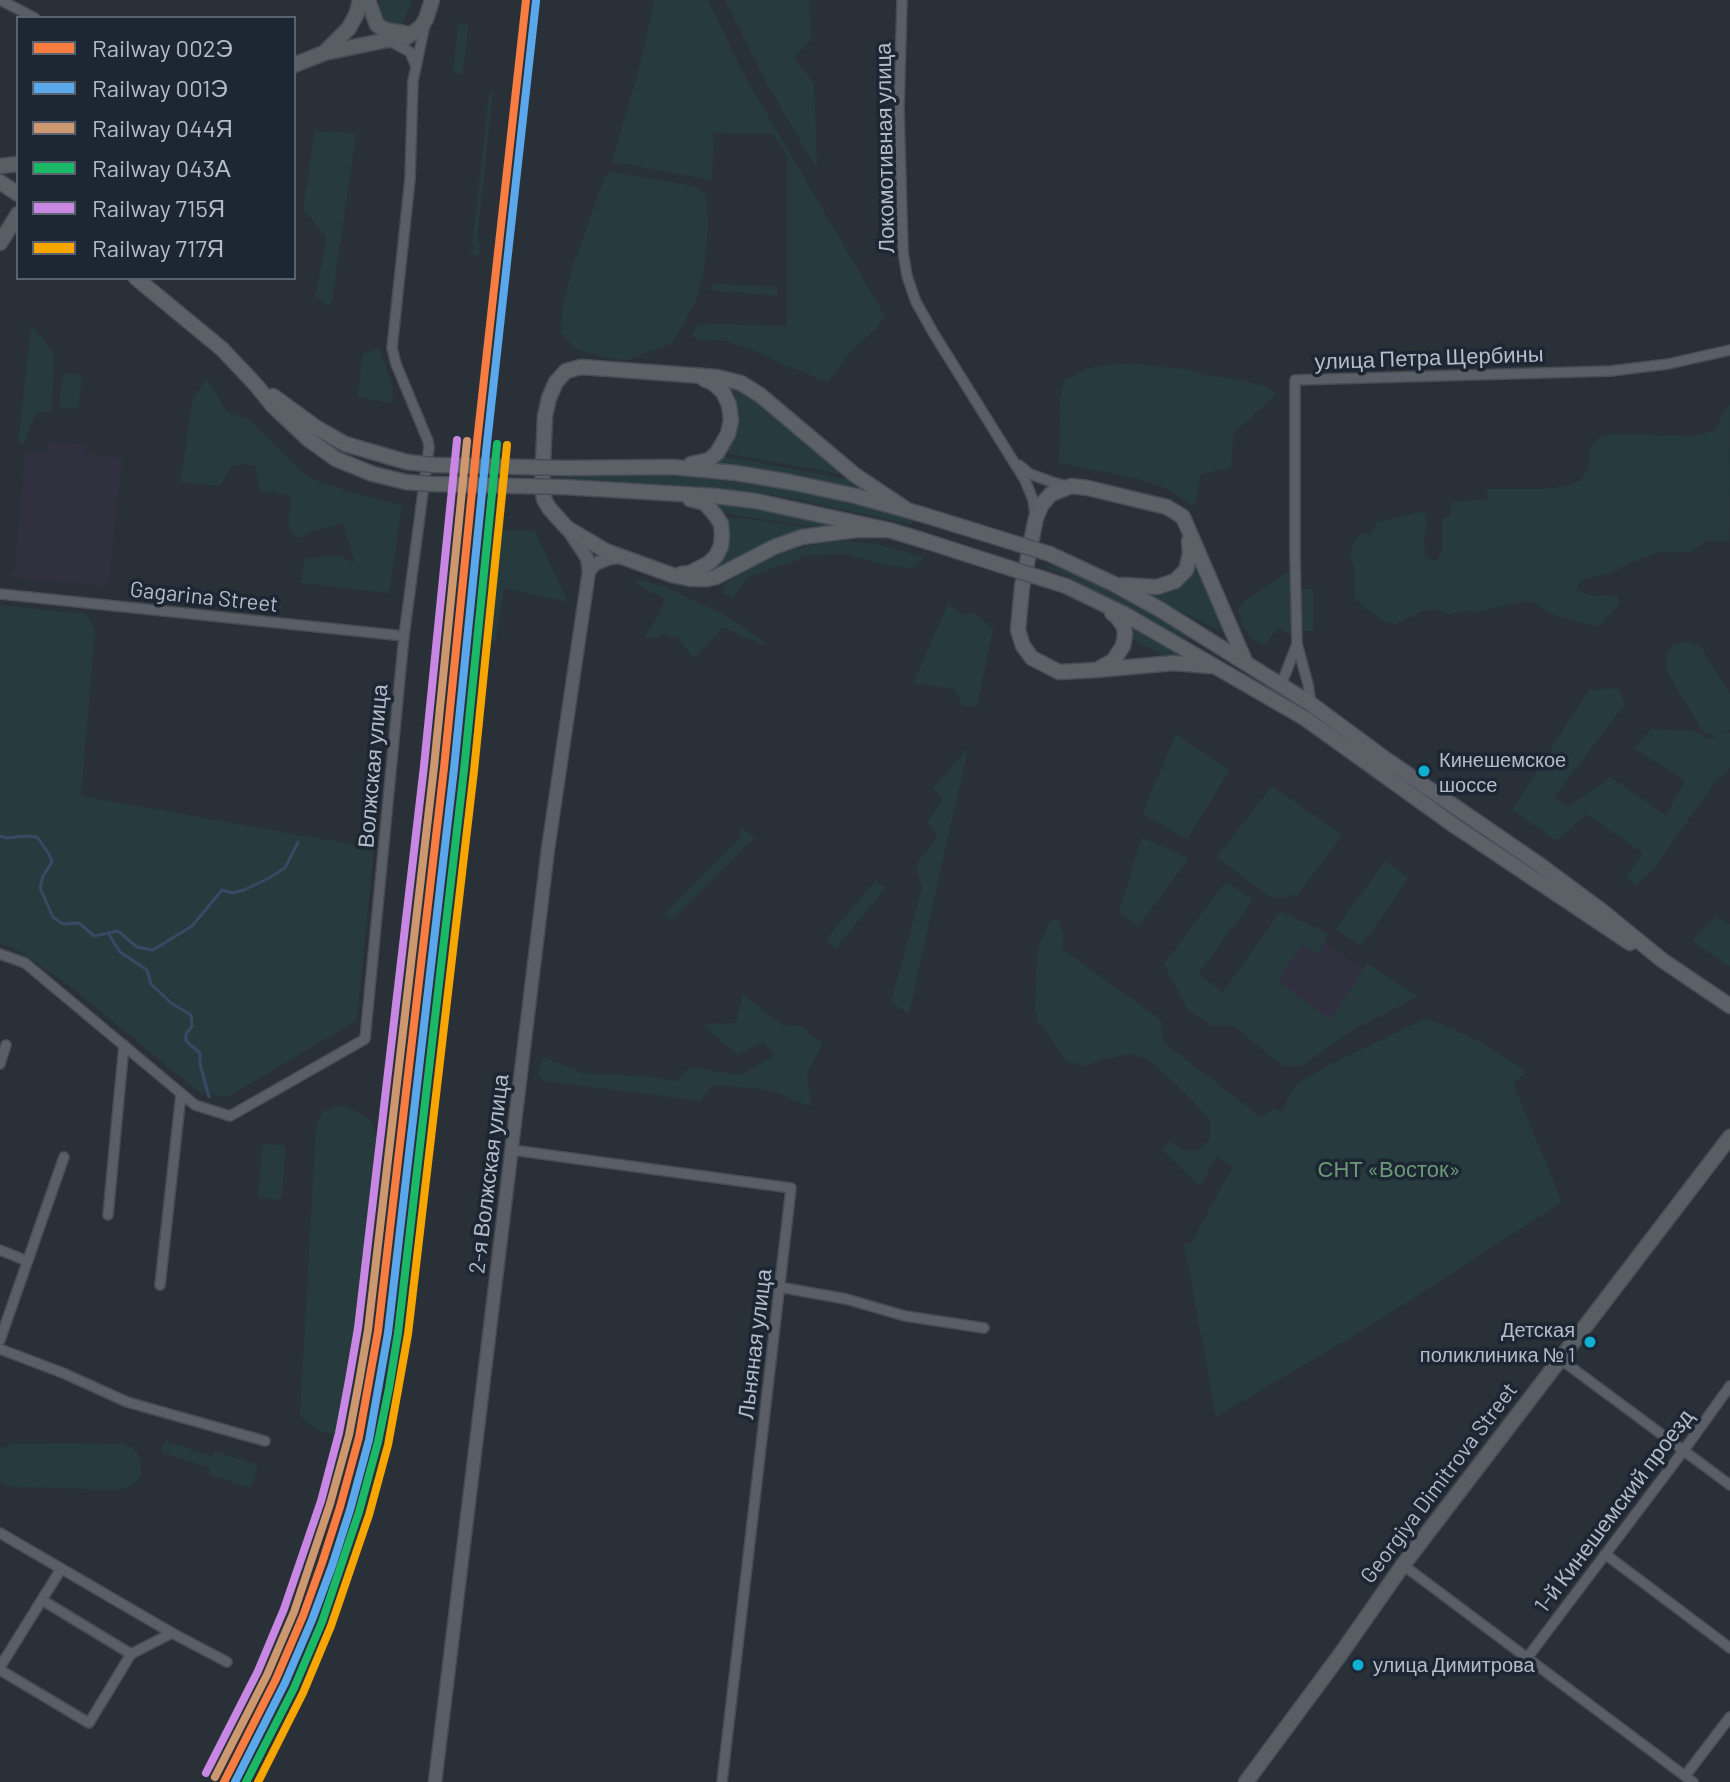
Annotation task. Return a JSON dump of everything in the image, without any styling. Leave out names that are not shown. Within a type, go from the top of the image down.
[{"type":"main road","points":[[324,53],[349,28],[360,0]]},
{"type":"main road","points":[[368,0],[377,25],[394,32],[417,32]]},
{"type":"main road","points":[[296,64],[324,53],[404,39],[417,32],[426,19],[432,0]]},
{"type":"main road","points":[[0,243],[16,217]]},
{"type":"main road","points":[[138,280],[222,349],[273,406],[308,439],[336,459],[373,474],[431,484],[564,487],[756,501],[889,530],[1066,586],[1093,598],[1306,719],[1558,896],[1628,942],[1662,960]]},
{"type":"main road","points":[[889,530],[856,530],[802,537],[707,579],[672,575],[606,551],[567,528],[544,499],[545,416],[549,398],[556,382],[566,371],[581,367],[717,377],[741,383],[760,395],[855,475],[906,509]]},
{"type":"main road","points":[[672,467],[709,460],[728,434],[731,420],[723,392],[713,383],[696,376]]},
{"type":"main road","points":[[256,385],[345,444],[407,462],[565,468],[672,467],[736,473],[906,509],[1050,554],[1114,584],[1311,704],[1540,865],[1662,960],[1730,1006]]},
{"type":"main road","points":[[1218,667],[1174,663],[1059,672],[1032,658],[1023,646],[1018,630],[1021,601],[1036,518],[1051,494],[1071,486],[1097,490],[1167,507],[1183,517],[1245,662]]},
{"type":"main road","points":[[672,575],[690,573],[709,563],[721,546],[722,534],[721,524],[705,503],[674,494]]},
{"type":"main road","points":[[1114,584],[1141,588],[1175,581],[1186,570],[1190,554],[1189,533]]},
{"type":"main road","points":[[1093,598],[1117,617],[1125,635],[1119,654],[1096,670]]},
{"type":"main road","name":"Georgiya Dimitrova Street","points":[[1246,1782],[1403,1565],[1730,1137]]},
{"type":"street","points":[[0,0],[31,16]]},
{"type":"street","name":"Локомотивная улица","points":[[902,0],[899,110],[903,251],[907,276],[916,302],[934,334],[1025,480],[1036,518]]},
{"type":"street","name":"Волжская улица","points":[[0,954],[25,963],[195,1105],[230,1116],[365,1039],[404,636],[429,447],[392,348],[410,179],[415,64],[426,19]]},
{"type":"street","points":[[377,25],[387,40],[410,52],[415,64]]},
{"type":"street","name":"улица Петра Щербины","points":[[1311,704],[1297,644],[1295,380],[1611,371],[1668,364],[1730,350]]},
{"type":"street","points":[[1012,459],[1030,474],[1071,486]]},
{"type":"street","points":[[567,528],[580,544],[589,571]]},
{"type":"street","points":[[589,571],[595,564],[623,557]]},
{"type":"street","name":"2-я Волжская улица","points":[[435,1782],[548,849],[589,571]]},
{"type":"street","name":"Gagarina Street","points":[[0,594],[404,636]]},
{"type":"street","name":"улица Петра Щербины","points":[[1281,685],[1297,644]]},
{"type":"street","points":[[0,1064],[6,1045]]},
{"type":"street","points":[[108,1215],[124,1045]]},
{"type":"street","points":[[160,1285],[181,1094]]},
{"type":"street","name":"Льняная улица","points":[[512,1150],[791,1188],[722,1782]]},
{"type":"street","points":[[0,1340],[64,1157]]},
{"type":"street","points":[[0,1250],[27,1261]]},
{"type":"street","points":[[779,1287],[846,1299],[905,1316],[984,1328]]},
{"type":"street","points":[[0,1349],[127,1402],[265,1441]]},
{"type":"street","points":[[1560,1359],[1730,1485]]},
{"type":"street","name":"1-й Кинешемский проезд","points":[[1527,1658],[1730,1386]]},
{"type":"street","points":[[0,1533],[227,1662]]},
{"type":"street","points":[[1605,1554],[1730,1648]]},
{"type":"street","points":[[1403,1565],[1689,1779],[1730,1717]]},
{"type":"street","points":[[61,1569],[0,1668],[89,1723],[131,1654],[172,1633]]},
{"type":"street","points":[[42,1600],[131,1654]]},
{"type":"shaded area","points":[[48,442],[85,445],[86,453],[122,458],[108,587],[12,577],[25,453],[45,452]]},
{"type":"shaded area","points":[[1301,926],[1382,981],[1349,1029],[1236,1014]]},
{"type":"green space","points":[[379,0],[412,0],[402,25],[382,22]]},
{"type":"green space","points":[[654,0],[708,0],[743,73],[885,316],[875,330],[846,357],[828,382],[761,353],[725,341],[697,340],[692,335],[698,324],[787,326],[787,155],[772,134],[714,133],[712,180],[612,162],[640,65]]},
{"type":"green space","points":[[725,0],[811,0],[811,40],[794,58],[814,83],[817,169],[767,84]]},
{"type":"green space","points":[[458,23],[468,24],[463,74],[454,73],[453,70]]},
{"type":"green space","points":[[489,93],[493,93],[477,241],[480,242],[479,256],[471,255]]},
{"type":"green space","points":[[315,130],[356,134],[331,307],[315,296],[327,238],[303,209]]},
{"type":"green space","points":[[612,172],[694,186],[706,194],[708,223],[704,271],[696,301],[673,342],[628,360],[576,349],[561,333],[562,310],[571,271],[605,176]]},
{"type":"green space","points":[[712,284],[777,287],[777,296],[709,290]]},
{"type":"green space","points":[[31,325],[54,353],[52,411],[36,412],[24,443],[18,443]]},
{"type":"green space","points":[[379,348],[393,387],[392,403],[357,397],[363,354]]},
{"type":"green space","points":[[1121,363],[1186,369],[1204,375],[1232,378],[1264,386],[1276,394],[1233,434],[1231,468],[1200,474],[1194,506],[1165,488],[1139,479],[1059,463],[1060,398],[1065,380],[1088,368]]},
{"type":"green space","points":[[63,373],[82,375],[78,409],[59,407]]},
{"type":"green space","points":[[207,378],[226,411],[248,419],[309,478],[402,505],[389,593],[301,583],[304,559],[336,555],[355,563],[343,524],[313,531],[298,539],[288,527],[291,496],[259,490],[256,466],[231,466],[220,486],[180,482],[193,398]]},
{"type":"green space","points":[[723,383],[738,387],[752,396],[846,475],[725,453],[735,434]]},
{"type":"green space","points":[[1730,404],[1729,541],[1705,541],[1691,552],[1656,553],[1614,572],[1582,580],[1576,590],[1591,595],[1617,596],[1620,604],[1599,626],[1575,622],[1526,601],[1475,612],[1462,610],[1451,615],[1437,609],[1423,611],[1396,624],[1385,622],[1363,607],[1354,596],[1355,570],[1350,558],[1352,545],[1360,534],[1371,534],[1377,522],[1424,511],[1427,520],[1425,556],[1436,562],[1442,551],[1442,520],[1450,515],[1452,502],[1488,500],[1487,489],[1566,486],[1580,481],[1589,468],[1590,447],[1598,438],[1615,434],[1693,436],[1713,431]]},
{"type":"green space","points":[[722,456],[852,480],[863,489],[715,463]]},
{"type":"green space","points":[[567,476],[690,477],[789,488],[913,521],[912,525],[745,491],[567,479]]},
{"type":"green space","points":[[713,500],[847,524],[824,528],[721,513]]},
{"type":"green space","points":[[723,517],[818,529],[720,570],[705,573]]},
{"type":"green space","points":[[534,530],[568,602],[504,588],[496,641],[471,636],[493,531]]},
{"type":"green space","points":[[846,541],[877,544],[924,557],[912,569],[847,554],[810,555],[749,577],[732,598],[724,594],[723,586],[731,579],[774,555],[816,544]]},
{"type":"green space","points":[[1197,561],[1226,634],[1147,594],[1161,592],[1191,571]]},
{"type":"green space","points":[[1047,565],[1111,590],[1192,635],[1190,639],[1046,568]]},
{"type":"green space","points":[[1290,571],[1294,637],[1278,628],[1265,645],[1251,638],[1238,609],[1246,600]]},
{"type":"green space","points":[[636,579],[665,587],[728,616],[767,644],[760,644],[723,627],[694,659],[678,638],[663,634],[658,638],[644,637],[659,615],[665,599],[638,585]]},
{"type":"green space","points":[[1302,589],[1313,589],[1313,631],[1302,631]]},
{"type":"green space","points":[[948,604],[963,615],[973,612],[993,629],[977,707],[963,706],[954,689],[913,683]]},
{"type":"green space","points":[[0,605],[86,614],[95,631],[81,796],[374,848],[357,1020],[226,1098],[199,1092],[70,986],[16,949],[0,944]]},
{"type":"green space","points":[[1131,626],[1184,654],[1164,656],[1132,639]]},
{"type":"green space","points":[[1688,641],[1701,647],[1730,694],[1730,730],[1725,733],[1730,733],[1730,768],[1714,783],[1654,869],[1635,885],[1626,877],[1643,853],[1586,814],[1557,841],[1512,810],[1589,690],[1618,688],[1625,704],[1554,797],[1568,808],[1610,777],[1666,815],[1685,781],[1634,748],[1651,729],[1695,731],[1709,739],[1718,736],[1702,730],[1666,670],[1667,653],[1672,646]]},
{"type":"green space","points":[[1176,734],[1230,770],[1187,839],[1142,814]]},
{"type":"green space","points":[[969,747],[909,1014],[891,1002],[922,888],[916,865],[937,837],[927,822],[943,799],[933,788]]},
{"type":"green space","points":[[1272,786],[1343,835],[1297,895],[1284,898],[1270,897],[1217,857]]},
{"type":"green space","points":[[741,828],[755,837],[671,920],[664,915],[739,839]]},
{"type":"green space","points":[[1142,837],[1189,858],[1138,927],[1119,911]]},
{"type":"green space","points":[[1385,861],[1409,878],[1361,946],[1336,929]]},
{"type":"green space","points":[[875,881],[886,888],[835,949],[826,939]]},
{"type":"green space","points":[[1226,881],[1253,900],[1198,974],[1223,992],[1280,912],[1328,933],[1319,955],[1302,945],[1278,981],[1330,1020],[1367,964],[1419,996],[1351,1031],[1302,1066],[1284,1067],[1233,1025],[1211,1026],[1187,1009],[1164,964]]},
{"type":"green space","points":[[1716,917],[1730,925],[1730,967],[1692,941]]},
{"type":"green space","name":"СНТ «Восток»","points":[[1058,919],[1064,935],[1062,949],[1161,1020],[1163,1042],[1261,1117],[1275,1108],[1281,1112],[1295,1085],[1329,1065],[1427,1018],[1483,1043],[1527,1072],[1513,1083],[1562,1202],[1373,1324],[1216,1417],[1184,1243],[1191,1243],[1233,1166],[1217,1157],[1200,1186],[1162,1150],[1169,1141],[1184,1150],[1199,1151],[1210,1138],[1210,1119],[1176,1084],[1147,1059],[1130,1054],[1084,1066],[1067,1062],[1037,1021],[1037,950],[1050,921]]},
{"type":"green space","points":[[743,994],[782,1025],[801,1026],[823,1044],[807,1072],[811,1107],[770,1090],[712,1085],[700,1101],[544,1081],[537,1074],[544,1057],[583,1073],[678,1081],[689,1067],[740,1075],[774,1056],[764,1042],[737,1055],[702,1024],[736,1023]]},
{"type":"green space","points":[[345,1105],[371,1120],[377,1139],[340,1436],[318,1431],[300,1416],[316,1126],[323,1111]]},
{"type":"green space","points":[[264,1144],[284,1145],[286,1148],[279,1200],[258,1196]]},
{"type":"green space","points":[[165,1441],[212,1456],[214,1451],[258,1465],[251,1488],[209,1474],[210,1468],[161,1452]]},
{"type":"green space","points":[[12,1443],[123,1444],[137,1452],[140,1476],[135,1483],[121,1490],[6,1485],[0,1480],[0,1450]]},
{"type":"waterway","points":[[0,836],[37,837],[49,854],[52,862],[40,888],[53,917],[63,924],[79,923],[94,936],[118,931],[137,947],[153,950],[192,926],[222,890],[233,893],[244,890],[285,868],[298,842]]},
{"type":"waterway","points":[[108,933],[120,952],[147,970],[151,984],[171,1003],[191,1015],[192,1026],[186,1034],[186,1041],[200,1053],[209,1097]]},
{"type":"rail line","name":"002Э","points":[[224,1782],[276,1679],[322,1563],[359,1437],[378,1331],[444,768],[526,0]]},
{"type":"rail line","name":"001Э","points":[[235,1782],[285,1683],[332,1566],[369,1440],[388,1333],[454,769],[536,1]]},
{"type":"rail line","name":"715Я","points":[[206,1773],[258,1671],[284,1609],[321,1501],[349,1380],[358,1328],[424,766],[457,440]]},
{"type":"rail line","name":"044Я","points":[[215,1777],[267,1675],[294,1612],[330,1504],[349,1435],[359,1382],[368,1330],[434,767],[467,441]]},
{"type":"rail line","name":"043А","points":[[246,1782],[294,1688],[322,1622],[359,1512],[389,1388],[464,770],[497,444]]},
{"type":"rail line","name":"717Я","points":[[258,1782],[303,1693],[331,1626],[369,1515],[388,1445],[408,1334],[474,771],[507,445]]},
{"type":"place","name":"Кинешемское шоссе","points":[[1424,771]]},
{"type":"place","name":"Детская поликлиника № 1","points":[[1590,1342]]},
{"type":"place","name":"улица Димитрова","points":[[1358,1665]]}]
